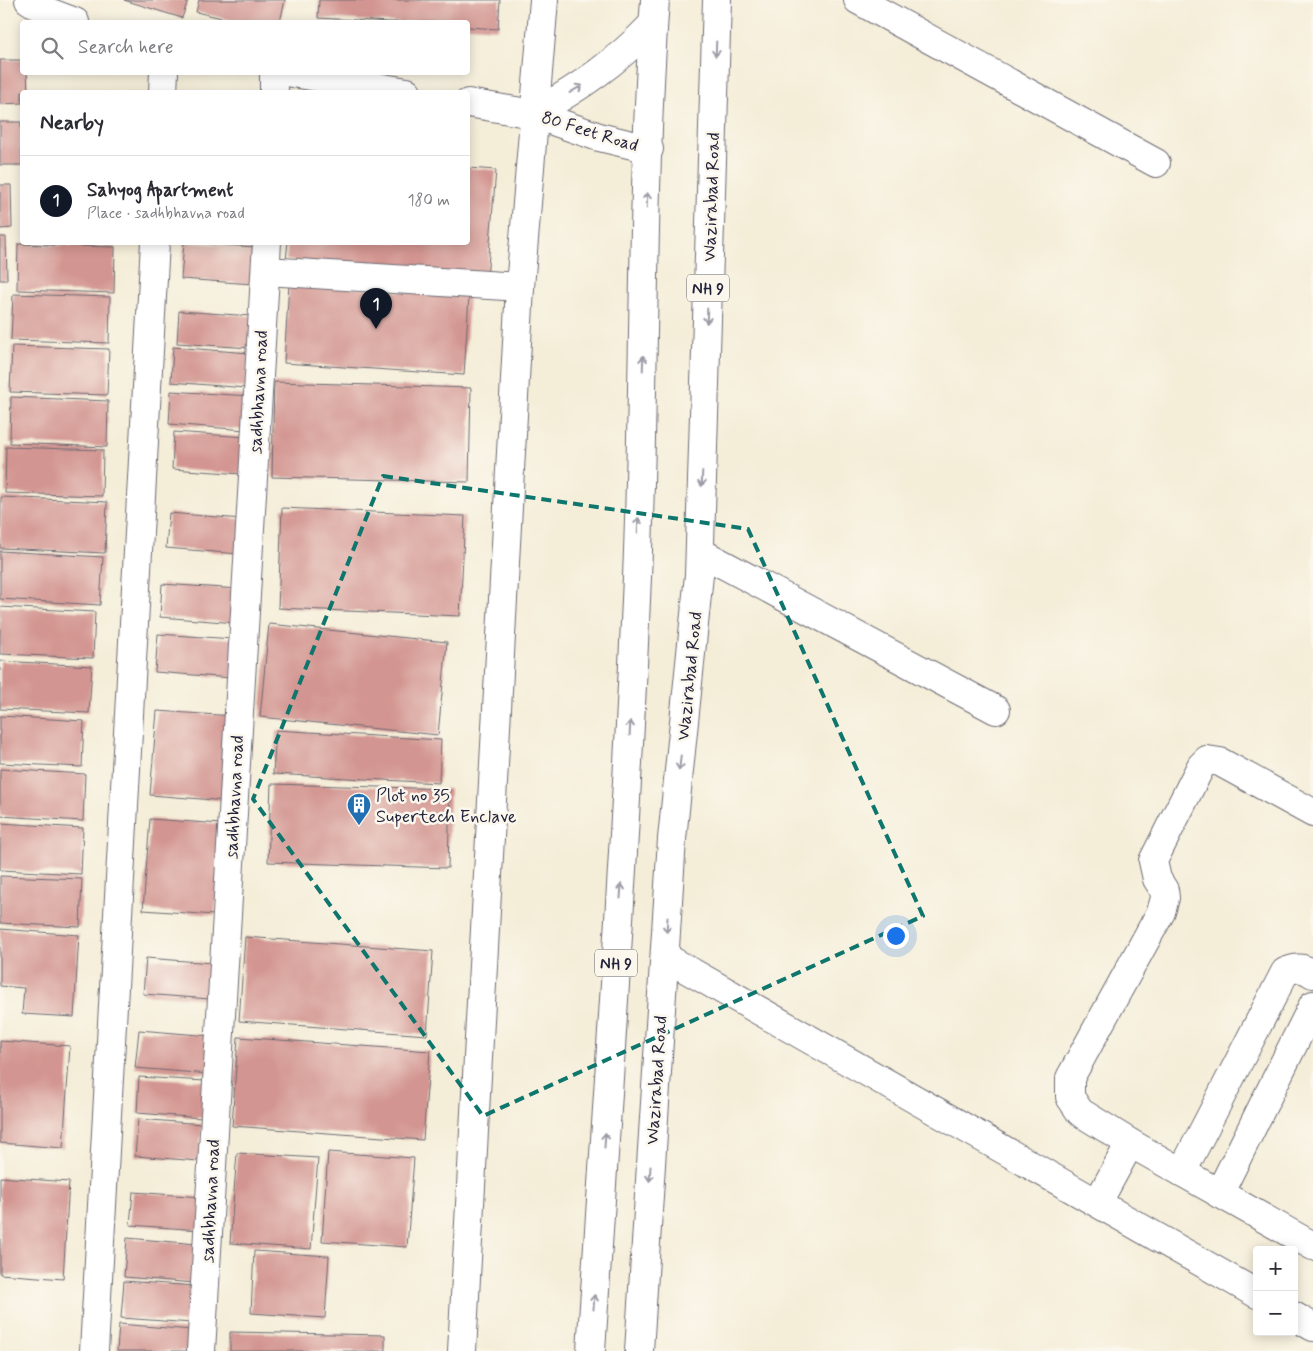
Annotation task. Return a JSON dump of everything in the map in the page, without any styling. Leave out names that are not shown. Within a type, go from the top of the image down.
[{"type":"main road","points":[[29,0],[46,11],[70,20]]},
{"type":"main road","points":[[462,1351],[520,287],[544,0]]},
{"type":"main road","name":"Wazirabad Road","points":[[639,1351],[672,838],[699,563],[717,0]]},
{"type":"main road","points":[[858,0],[1156,162]]},
{"type":"main road","name":"80 Feet Road","points":[[533,114],[581,87],[629,49],[654,12]]},
{"type":"main road","name":"NH 9","points":[[591,1351],[626,808],[637,574],[654,12]]},
{"type":"main road","points":[[163,90],[164,75]]},
{"type":"main road","points":[[274,75],[274,90]]},
{"type":"main road","points":[[305,75],[395,90]]},
{"type":"main road","name":"80 Feet Road","points":[[470,103],[533,114],[599,137],[649,149]]},
{"type":"main road","points":[[94,1351],[155,245]]},
{"type":"main road","name":"sadhbhavna road","points":[[202,1351],[267,245]]},
{"type":"main road","points":[[266,271],[520,287]]},
{"type":"main road","points":[[699,563],[996,710]]},
{"type":"main road","points":[[1313,813],[1220,762],[1208,760],[1200,766],[1153,861],[1157,879],[1164,890],[1165,898],[1161,912],[1070,1078],[1070,1097],[1080,1112],[1130,1143],[1313,1246]]},
{"type":"main road","points":[[664,957],[1013,1158],[1098,1202],[1253,1292]]},
{"type":"main road","points":[[1182,1172],[1285,972],[1295,968],[1306,970],[1313,974]]},
{"type":"main road","points":[[1219,1194],[1313,1005]]},
{"type":"main road","points":[[1098,1202],[1130,1143]]},
{"type":"main road","points":[[1298,1318],[1313,1327]]},
{"type":"highlighted area","points":[[383,476],[748,529],[923,916],[483,1116],[253,799]]},
{"type":"building","points":[[124,0],[188,0],[182,18]]},
{"type":"building","points":[[199,0],[285,0],[280,20],[230,20],[196,12]]},
{"type":"building","points":[[319,0],[500,0],[498,29],[470,27],[470,20],[354,20],[318,18]]},
{"type":"building","points":[[0,60],[20,60],[20,75],[27,75],[28,90],[20,90],[20,103],[0,104]]},
{"type":"building","points":[[0,122],[20,122],[20,165],[0,165]]},
{"type":"building","points":[[470,168],[496,170],[487,279],[286,260],[288,245],[470,245]]},
{"type":"building","points":[[0,185],[11,185],[12,228],[0,229]]},
{"type":"building","points":[[0,237],[6,237],[7,280],[0,280]]},
{"type":"building","points":[[18,244],[115,247],[114,293],[17,290]]},
{"type":"building","points":[[184,245],[255,247],[253,284],[181,279]]},
{"type":"building","points":[[289,284],[469,296],[464,375],[284,363]]},
{"type":"building","points":[[13,294],[110,297],[109,343],[11,340]]},
{"type":"building","points":[[179,311],[252,316],[250,348],[177,343]]},
{"type":"building","points":[[12,346],[109,349],[107,395],[10,392]]},
{"type":"building","points":[[173,347],[249,353],[246,388],[171,382]]},
{"type":"building","points":[[274,382],[471,388],[469,482],[272,477]]},
{"type":"building","points":[[171,391],[249,396],[246,430],[169,424]]},
{"type":"building","points":[[11,397],[108,401],[107,447],[10,443]]},
{"type":"building","points":[[174,432],[246,437],[243,474],[172,469]]},
{"type":"building","points":[[6,447],[103,450],[102,496],[5,493]]},
{"type":"building","points":[[1,497],[107,502],[105,553],[0,548]]},
{"type":"building","points":[[282,508],[465,516],[460,616],[278,608]]},
{"type":"building","points":[[169,513],[242,519],[239,554],[166,548]]},
{"type":"building","points":[[0,551],[103,557],[100,605],[0,599]]},
{"type":"building","points":[[162,584],[239,589],[237,623],[160,617]]},
{"type":"building","points":[[0,607],[95,612],[93,658],[0,654]]},
{"type":"building","points":[[269,624],[447,642],[438,735],[260,717]]},
{"type":"building","points":[[158,634],[234,639],[232,678],[155,672]]},
{"type":"building","points":[[0,661],[92,666],[89,713],[0,709]]},
{"type":"building","points":[[157,711],[233,716],[227,801],[150,795]]},
{"type":"building","points":[[0,716],[84,721],[82,767],[0,763]]},
{"type":"building","points":[[276,730],[441,740],[439,783],[273,774]]},
{"type":"building","points":[[0,769],[85,774],[83,821],[0,816]]},
{"type":"building","name":"Plot no 35 Supertech Enclave","points":[[271,784],[450,789],[448,868],[268,862]]},
{"type":"building","points":[[150,819],[222,824],[215,915],[143,910]]},
{"type":"building","points":[[0,823],[83,828],[81,874],[0,870]]},
{"type":"building","points":[[0,876],[82,879],[80,927],[0,923]]},
{"type":"building","points":[[0,929],[79,935],[74,1017],[22,1014],[24,988],[0,986]]},
{"type":"building","points":[[245,937],[433,951],[427,1035],[239,1021]]},
{"type":"building","points":[[146,958],[212,963],[210,999],[143,994]]},
{"type":"building","points":[[139,1030],[211,1036],[209,1074],[135,1068]]},
{"type":"building","points":[[238,1037],[430,1051],[423,1140],[232,1126]]},
{"type":"building","points":[[0,1041],[70,1046],[63,1148],[0,1143]]},
{"type":"building","points":[[139,1077],[205,1081],[202,1118],[137,1113]]},
{"type":"building","points":[[138,1119],[202,1124],[199,1161],[135,1156]]},
{"type":"building","points":[[328,1152],[414,1158],[407,1247],[322,1241]]},
{"type":"building","points":[[237,1153],[318,1158],[311,1249],[230,1243]]},
{"type":"building","points":[[0,1177],[69,1182],[63,1279],[0,1274]]},
{"type":"building","points":[[133,1192],[202,1197],[200,1230],[130,1225]]},
{"type":"building","points":[[127,1238],[197,1244],[194,1283],[124,1277]]},
{"type":"building","points":[[254,1251],[329,1256],[325,1318],[251,1313]]},
{"type":"building","points":[[124,1281],[195,1286],[192,1323],[121,1318]]},
{"type":"building","points":[[119,1324],[192,1330],[191,1351],[117,1351]]},
{"type":"building","points":[[230,1332],[385,1335],[385,1351],[230,1351]]},
{"type":"place","name":"Sahyog Apartment","points":[[376,329]]},
{"type":"place","name":"Plot no 35 Supertech Enclave","points":[[359,826]]}]
